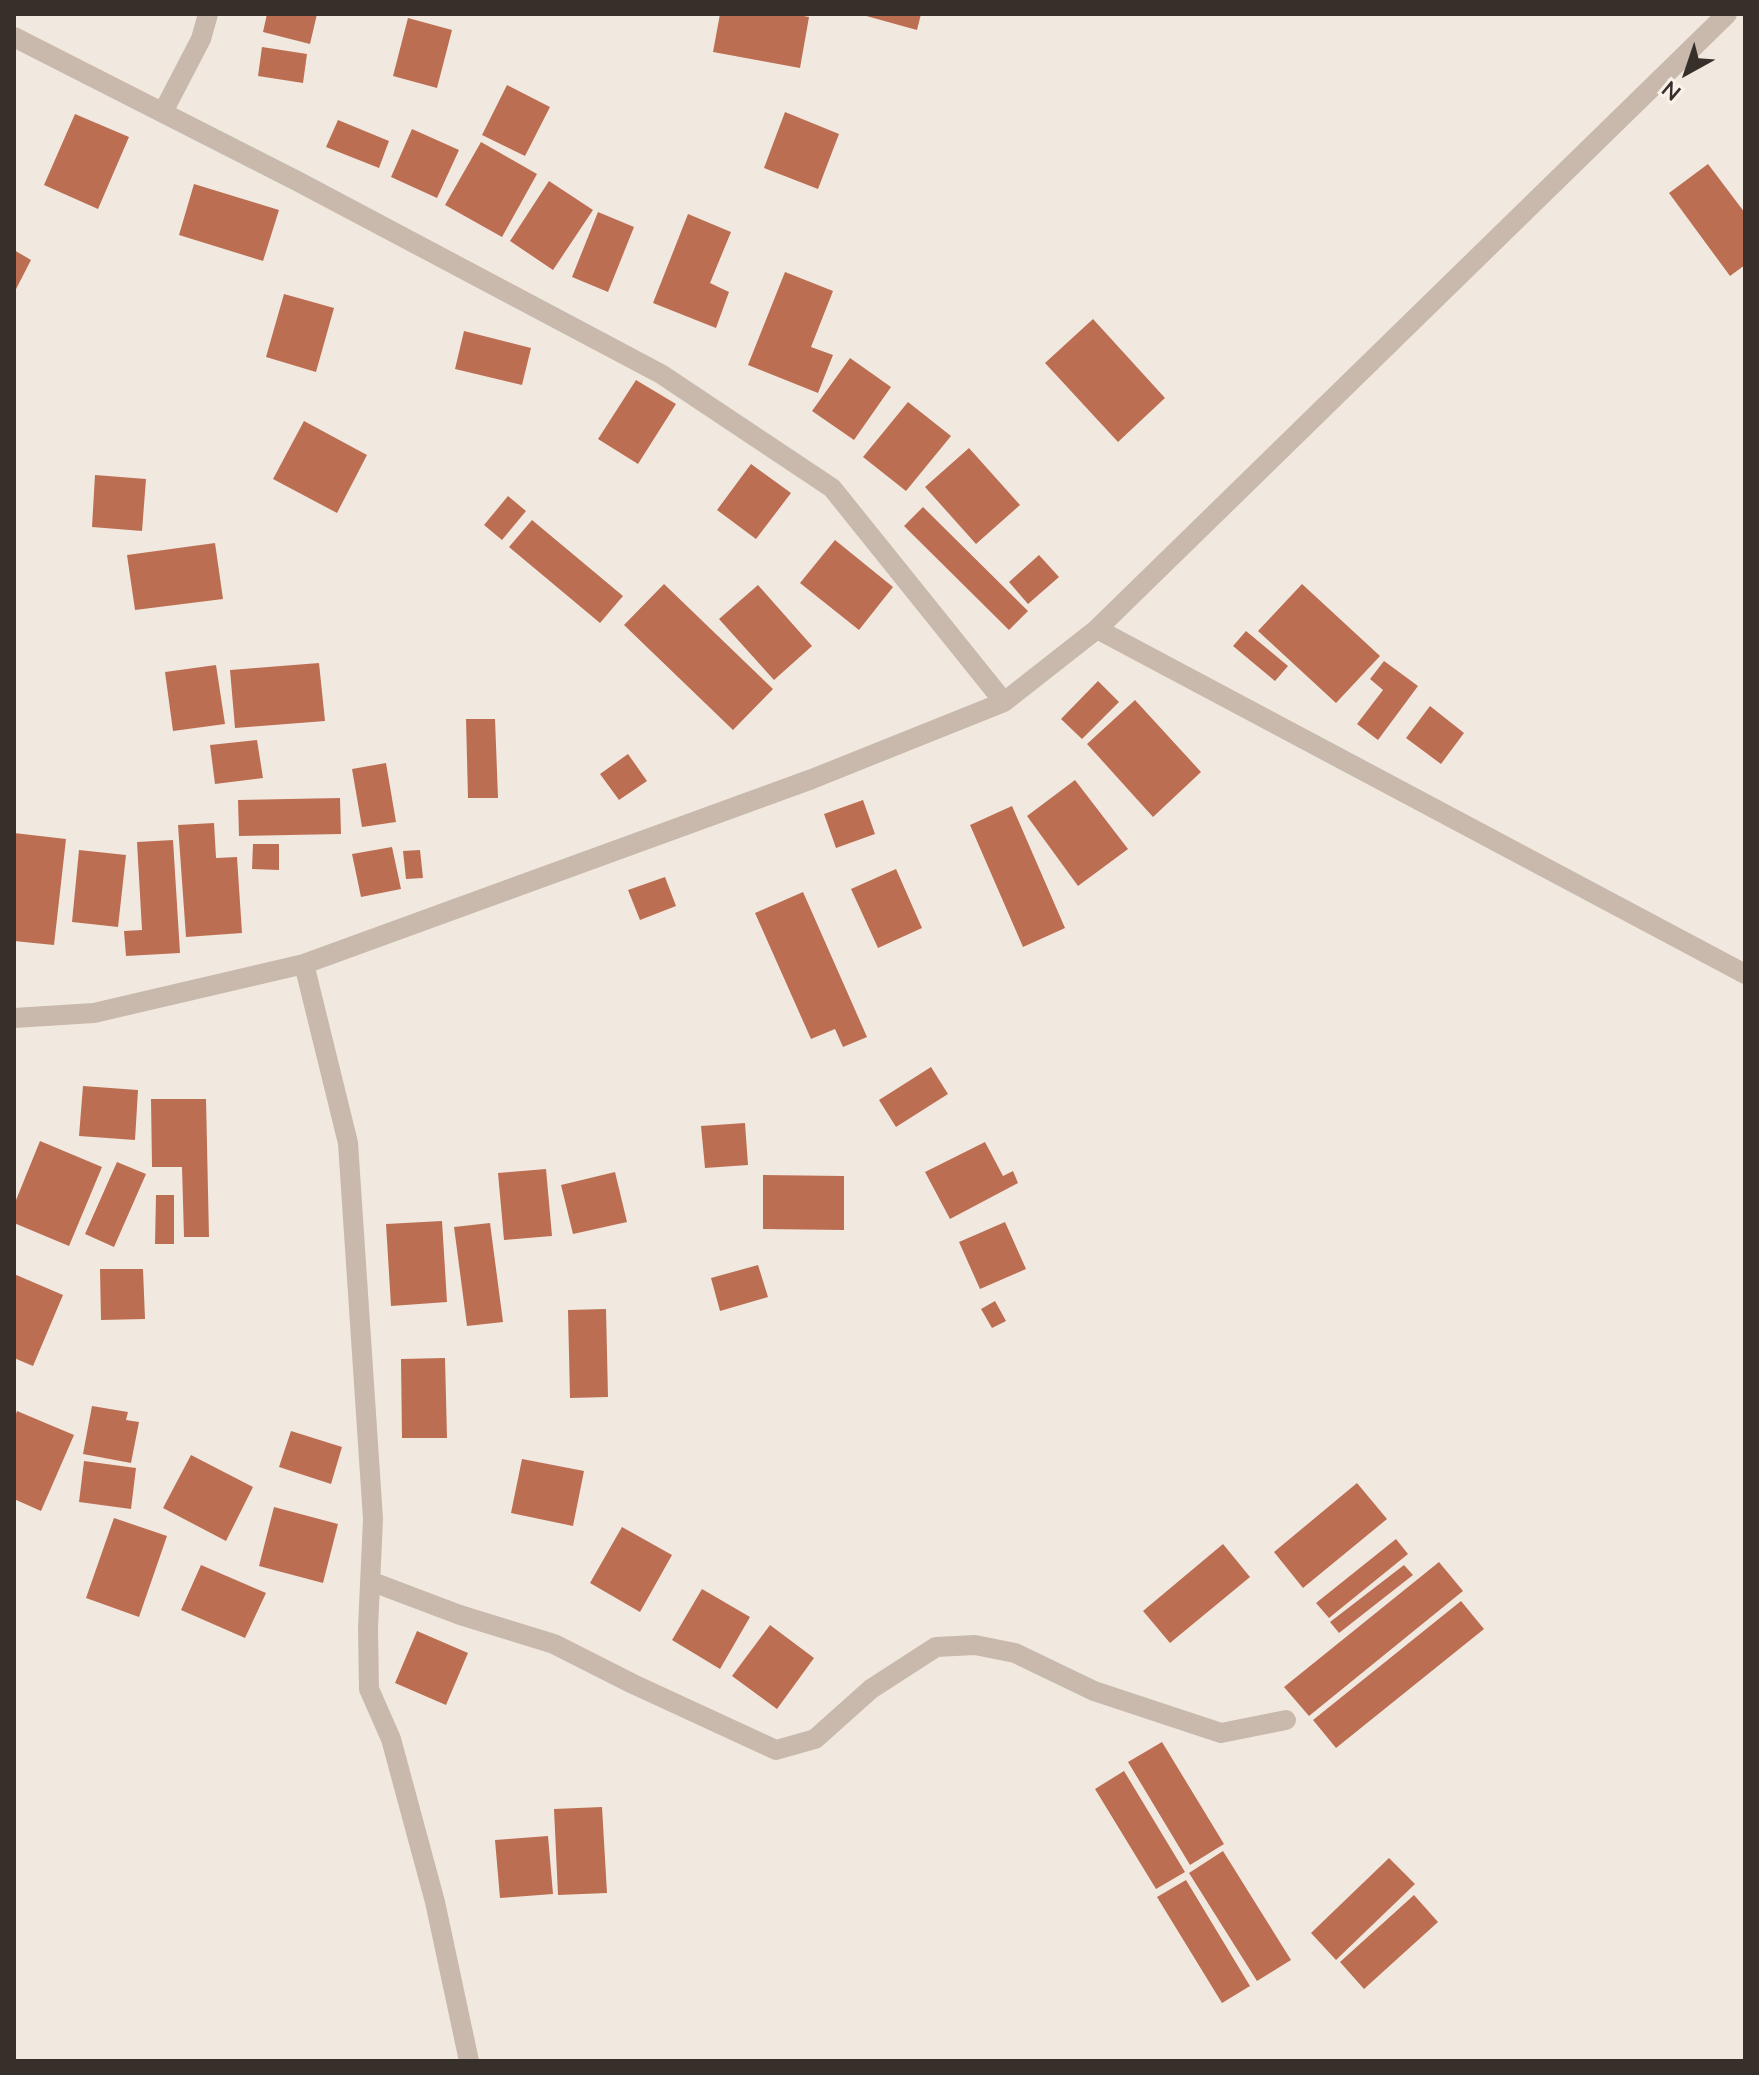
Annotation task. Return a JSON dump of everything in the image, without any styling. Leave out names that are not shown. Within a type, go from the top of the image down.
[{"type":"street","points":[[163,112],[201,39],[208,14]]},
{"type":"street","points":[[14,1018],[94,1013],[304,964],[812,779],[1004,702],[1097,629],[1727,14]]},
{"type":"street","points":[[14,37],[661,374],[832,488],[1004,702]]},
{"type":"street","points":[[1097,629],[1745,974]]},
{"type":"street","points":[[304,964],[348,1143],[373,1519],[369,1689],[391,1739],[435,1902],[469,2061]]},
{"type":"street","points":[[370,1581],[460,1615],[554,1644],[776,1750],[815,1739],[871,1689],[936,1647],[962,1645],[1015,1653],[1094,1691],[1221,1733],[1286,1720]]},
{"type":"building","points":[[267,14],[317,14],[310,44],[263,32]]},
{"type":"building","points":[[720,14],[793,14],[809,17],[800,68],[713,52]]},
{"type":"building","points":[[859,14],[921,14],[917,30]]},
{"type":"building","points":[[408,18],[452,30],[437,88],[393,76]]},
{"type":"building","points":[[262,47],[307,54],[303,83],[258,76]]},
{"type":"building","points":[[507,85],[550,107],[525,156],[482,135]]},
{"type":"building","points":[[785,112],[839,134],[818,189],[764,168]]},
{"type":"building","points":[[75,114],[129,137],[98,209],[44,185]]},
{"type":"building","points":[[338,120],[389,141],[379,168],[326,147]]},
{"type":"building","points":[[412,129],[459,150],[437,198],[391,177]]},
{"type":"building","points":[[481,142],[537,174],[502,237],[445,205]]},
{"type":"building","points":[[1708,164],[1745,213],[1745,265],[1730,276],[1669,193]]},
{"type":"building","points":[[549,181],[593,210],[553,270],[510,241]]},
{"type":"building","points":[[194,184],[279,210],[263,261],[179,235]]},
{"type":"building","points":[[598,212],[634,227],[608,292],[572,277]]},
{"type":"building","points":[[688,214],[731,232],[710,283],[729,292],[716,328],[653,303]]},
{"type":"building","points":[[14,250],[31,260],[14,293]]},
{"type":"building","points":[[785,272],[833,291],[811,347],[833,355],[818,393],[748,365]]},
{"type":"building","points":[[284,294],[334,308],[316,372],[266,357]]},
{"type":"building","points":[[1093,319],[1165,398],[1118,442],[1045,363]]},
{"type":"building","points":[[464,331],[531,348],[522,385],[455,369]]},
{"type":"building","points":[[850,358],[891,387],[854,440],[812,411]]},
{"type":"building","points":[[636,380],[676,404],[638,464],[598,439]]},
{"type":"building","points":[[908,402],[951,436],[906,491],[863,457]]},
{"type":"building","points":[[304,421],[367,455],[337,513],[273,479]]},
{"type":"building","points":[[969,448],[1020,505],[976,544],[925,487]]},
{"type":"building","points":[[751,464],[791,493],[756,539],[717,510]]},
{"type":"building","points":[[95,475],[146,479],[142,531],[92,527]]},
{"type":"building","points":[[508,496],[526,511],[502,540],[484,525]]},
{"type":"building","points":[[923,507],[1028,611],[1009,630],[904,526]]},
{"type":"building","points":[[532,520],[623,596],[600,623],[509,547]]},
{"type":"building","points":[[835,540],[893,587],[859,630],[800,583]]},
{"type":"building","points":[[215,543],[223,599],[135,610],[127,555]]},
{"type":"building","points":[[1039,555],[1059,577],[1028,604],[1009,582]]},
{"type":"building","points":[[664,584],[773,689],[733,730],[624,625]]},
{"type":"building","points":[[1302,584],[1380,656],[1336,703],[1258,631]]},
{"type":"building","points":[[758,585],[812,646],[774,680],[719,619]]},
{"type":"building","points":[[1246,631],[1288,666],[1275,681],[1233,646]]},
{"type":"building","points":[[1384,661],[1418,686],[1378,740],[1357,724],[1383,690],[1370,679]]},
{"type":"building","points":[[319,663],[325,721],[235,728],[230,670]]},
{"type":"building","points":[[216,665],[225,724],[173,731],[165,672]]},
{"type":"building","points":[[1098,681],[1119,702],[1082,739],[1061,719]]},
{"type":"building","points":[[1135,700],[1201,772],[1153,817],[1087,744]]},
{"type":"building","points":[[1430,706],[1464,733],[1441,764],[1406,738]]},
{"type":"building","points":[[466,719],[495,719],[498,798],[468,798]]},
{"type":"building","points":[[257,740],[263,778],[215,784],[210,745]]},
{"type":"building","points":[[628,754],[647,781],[619,800],[600,774]]},
{"type":"building","points":[[386,763],[396,822],[362,827],[352,769]]},
{"type":"building","points":[[1075,780],[1128,849],[1078,886],[1027,816]]},
{"type":"building","points":[[340,798],[341,834],[239,836],[238,800]]},
{"type":"building","points":[[863,800],[875,834],[836,848],[824,814]]},
{"type":"building","points":[[1012,806],[1065,928],[1023,947],[970,825]]},
{"type":"building","points":[[214,823],[216,858],[237,857],[242,933],[186,937],[178,825]]},
{"type":"building","points":[[14,833],[66,839],[54,945],[14,941]]},
{"type":"building","points":[[173,840],[180,953],[126,956],[124,931],[142,930],[137,842]]},
{"type":"building","points":[[253,844],[279,844],[279,870],[252,869]]},
{"type":"building","points":[[392,847],[401,889],[361,897],[352,854]]},
{"type":"building","points":[[79,850],[126,855],[118,927],[72,922]]},
{"type":"building","points":[[420,850],[423,878],[406,879],[403,851]]},
{"type":"building","points":[[896,869],[922,928],[878,948],[851,889]]},
{"type":"building","points":[[665,877],[676,906],[640,920],[628,890]]},
{"type":"building","points":[[803,892],[867,1037],[843,1047],[835,1029],[811,1039],[755,913]]},
{"type":"building","points":[[931,1067],[948,1094],[896,1127],[879,1100]]},
{"type":"building","points":[[83,1086],[138,1090],[135,1140],[79,1136]]},
{"type":"building","points":[[151,1099],[206,1099],[209,1237],[184,1237],[182,1167],[152,1167]]},
{"type":"building","points":[[745,1123],[748,1165],[705,1168],[701,1126]]},
{"type":"building","points":[[40,1141],[102,1167],[69,1246],[14,1223],[14,1205]]},
{"type":"building","points":[[985,1142],[1003,1176],[1013,1171],[1018,1183],[950,1219],[925,1172]]},
{"type":"building","points":[[117,1162],[146,1174],[114,1247],[85,1234]]},
{"type":"building","points":[[546,1169],[552,1236],[504,1240],[498,1173]]},
{"type":"building","points":[[615,1172],[627,1222],[573,1234],[561,1185]]},
{"type":"building","points":[[763,1175],[844,1176],[844,1230],[763,1229]]},
{"type":"building","points":[[156,1195],[174,1195],[174,1244],[155,1244]]},
{"type":"building","points":[[442,1221],[447,1302],[391,1306],[386,1224]]},
{"type":"building","points":[[1005,1222],[1026,1269],[980,1289],[959,1242]]},
{"type":"building","points":[[490,1223],[503,1322],[467,1326],[454,1227]]},
{"type":"building","points":[[758,1265],[768,1297],[720,1311],[711,1278]]},
{"type":"building","points":[[100,1269],[143,1269],[145,1319],[101,1320]]},
{"type":"building","points":[[14,1274],[63,1295],[33,1366],[14,1358]]},
{"type":"building","points":[[995,1301],[1006,1321],[992,1328],[981,1309]]},
{"type":"building","points":[[606,1309],[608,1397],[570,1398],[568,1310]]},
{"type":"building","points":[[445,1358],[447,1438],[402,1438],[401,1359]]},
{"type":"building","points":[[92,1406],[128,1412],[126,1420],[139,1422],[131,1463],[83,1454]]},
{"type":"building","points":[[17,1411],[74,1435],[41,1511],[14,1499],[14,1419]]},
{"type":"building","points":[[291,1431],[342,1447],[331,1484],[279,1467]]},
{"type":"building","points":[[191,1455],[253,1487],[226,1541],[163,1508]]},
{"type":"building","points":[[522,1459],[584,1471],[573,1526],[511,1513]]},
{"type":"building","points":[[84,1461],[136,1468],[131,1509],[79,1502]]},
{"type":"building","points":[[1357,1483],[1387,1519],[1303,1588],[1274,1552]]},
{"type":"building","points":[[274,1507],[338,1524],[323,1583],[259,1566]]},
{"type":"building","points":[[114,1518],[167,1536],[139,1617],[86,1598]]},
{"type":"building","points":[[622,1527],[672,1555],[640,1612],[590,1583]]},
{"type":"building","points":[[1396,1539],[1408,1554],[1329,1618],[1316,1603]]},
{"type":"building","points":[[1223,1544],[1250,1577],[1170,1643],[1143,1611]]},
{"type":"building","points":[[1439,1562],[1463,1591],[1309,1716],[1284,1687]]},
{"type":"building","points":[[201,1565],[266,1593],[245,1638],[181,1610]]},
{"type":"building","points":[[1404,1565],[1413,1575],[1339,1633],[1330,1622]]},
{"type":"building","points":[[702,1589],[750,1617],[720,1669],[672,1640]]},
{"type":"building","points":[[1461,1601],[1484,1629],[1336,1748],[1313,1720]]},
{"type":"building","points":[[770,1625],[814,1658],[777,1709],[732,1676]]},
{"type":"building","points":[[417,1631],[468,1653],[446,1705],[395,1683]]},
{"type":"building","points":[[1162,1742],[1224,1844],[1190,1865],[1128,1762]]},
{"type":"building","points":[[1124,1771],[1185,1872],[1156,1889],[1095,1789]]},
{"type":"building","points":[[602,1807],[607,1893],[558,1895],[554,1809]]},
{"type":"building","points":[[548,1836],[553,1894],[500,1898],[495,1840]]},
{"type":"building","points":[[1223,1851],[1291,1960],[1257,1981],[1189,1873]]},
{"type":"building","points":[[1389,1858],[1415,1884],[1336,1960],[1311,1933]]},
{"type":"building","points":[[1186,1880],[1250,1986],[1222,2003],[1157,1897]]},
{"type":"building","points":[[1414,1895],[1438,1922],[1364,1989],[1340,1962]]}]
